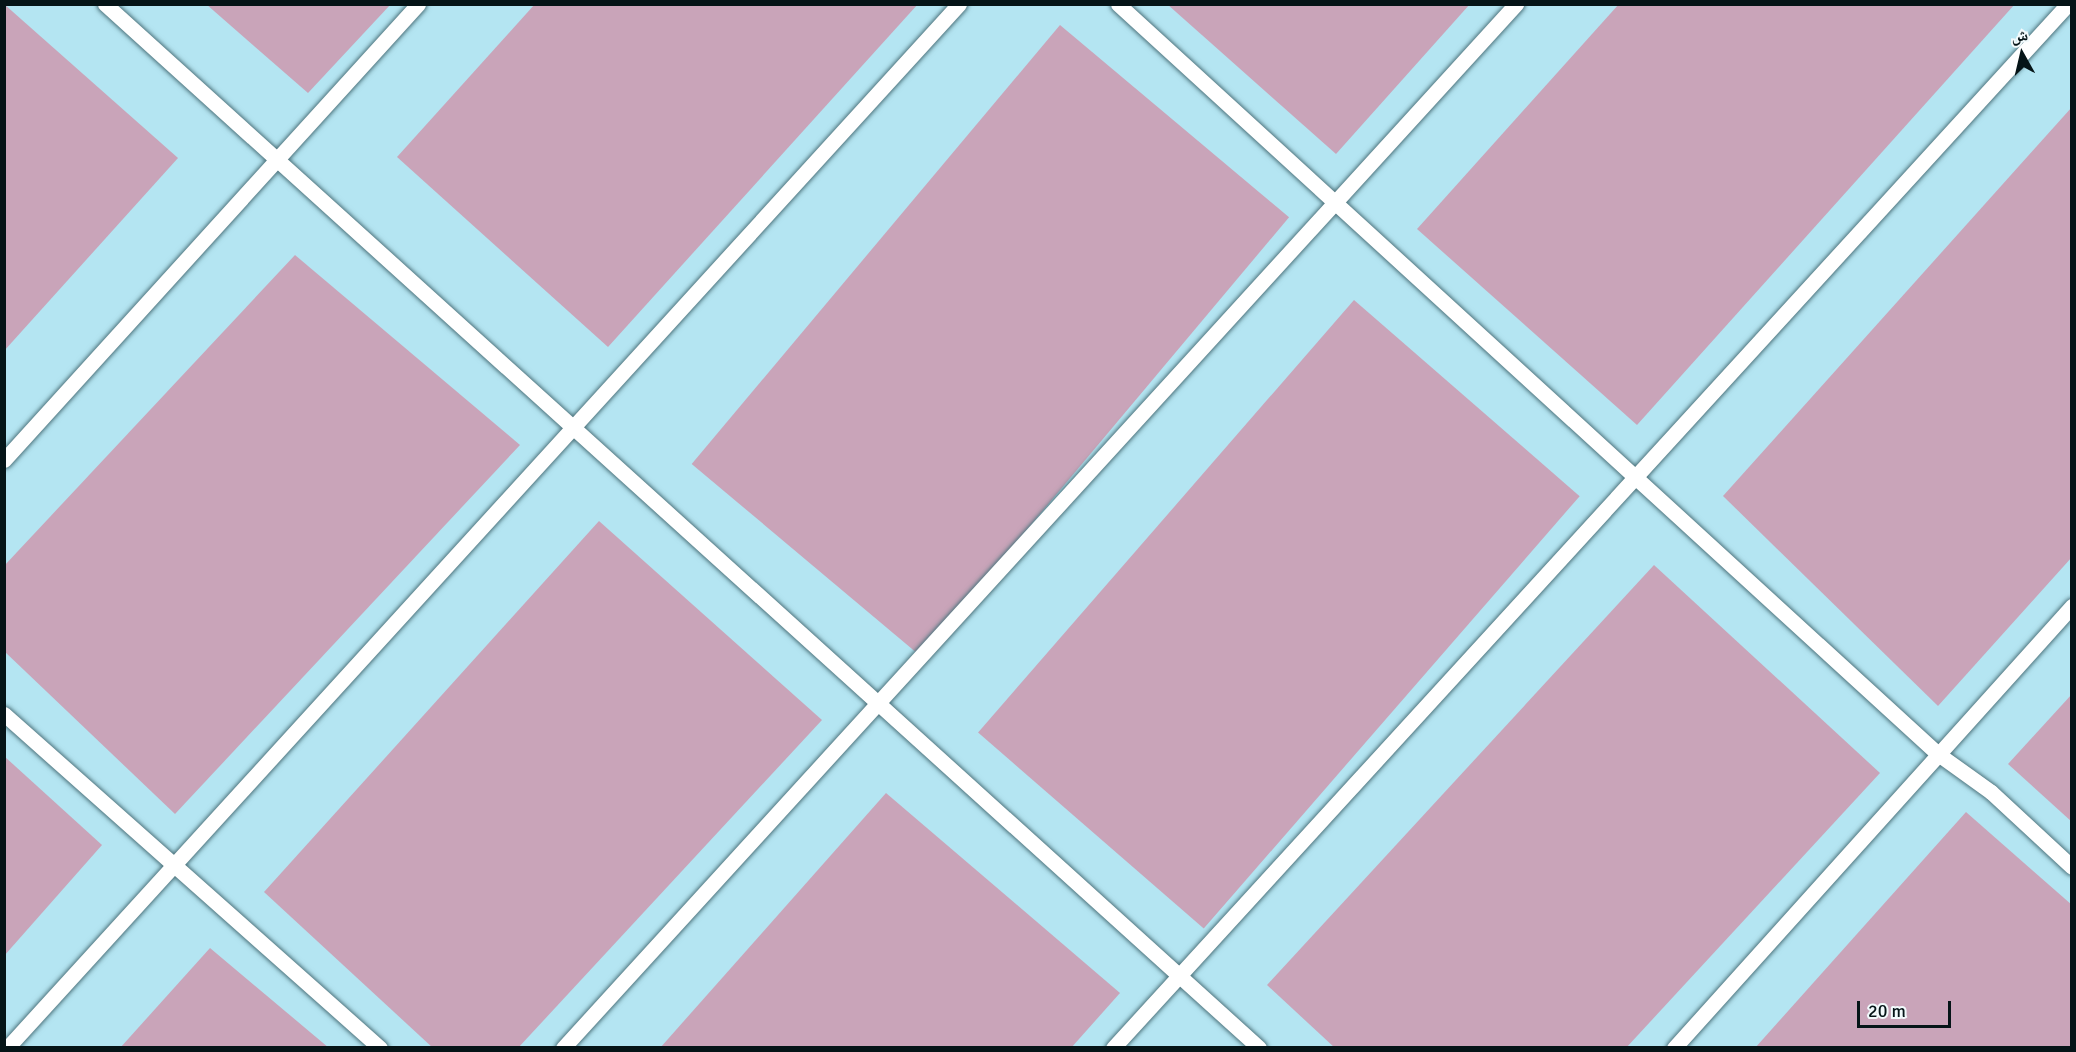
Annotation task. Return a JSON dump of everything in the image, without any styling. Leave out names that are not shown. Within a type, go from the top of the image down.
[{"type":"lane","points":[[105,4],[1259,1047]]},
{"type":"lane","points":[[4,460],[418,4]]},
{"type":"lane","points":[[7,1047],[570,426],[958,4]]},
{"type":"lane","points":[[1118,4],[1938,754],[1991,792],[2072,867]]},
{"type":"lane","points":[[563,1047],[1516,4]]},
{"type":"lane","points":[[1113,1047],[2068,4]]},
{"type":"lane","points":[[1674,1047],[2072,606]]},
{"type":"lane","points":[[4,714],[380,1047]]},
{"type":"shaded area","points":[[5,5],[2071,5],[2071,1047],[5,1047]]},
{"type":"building","points":[[4,4],[178,158],[4,351]]},
{"type":"building","points":[[206,4],[391,4],[308,93]]},
{"type":"building","points":[[535,4],[918,4],[608,347],[397,157]]},
{"type":"building","points":[[1167,4],[1470,4],[1336,154]]},
{"type":"building","points":[[1619,4],[2015,4],[1637,425],[1417,229]]},
{"type":"building","points":[[1060,25],[1289,217],[921,656],[692,464]]},
{"type":"building","points":[[2072,107],[2072,557],[1938,706],[1723,496]]},
{"type":"building","points":[[295,255],[520,445],[175,814],[4,651],[4,566]]},
{"type":"building","points":[[1354,300],[1580,496],[1204,929],[978,732]]},
{"type":"building","points":[[599,521],[822,720],[518,1048],[433,1048],[264,892]]},
{"type":"building","points":[[1654,565],[1880,773],[1626,1048],[1335,1048],[1267,985]]},
{"type":"building","points":[[2072,694],[2072,822],[2008,764]]},
{"type":"building","points":[[4,756],[102,845],[4,956]]},
{"type":"building","points":[[886,793],[1120,993],[1071,1048],[660,1048]]},
{"type":"building","points":[[1966,812],[2072,905],[2072,1048],[1755,1048]]},
{"type":"building","points":[[210,948],[329,1048],[120,1048]]}]
